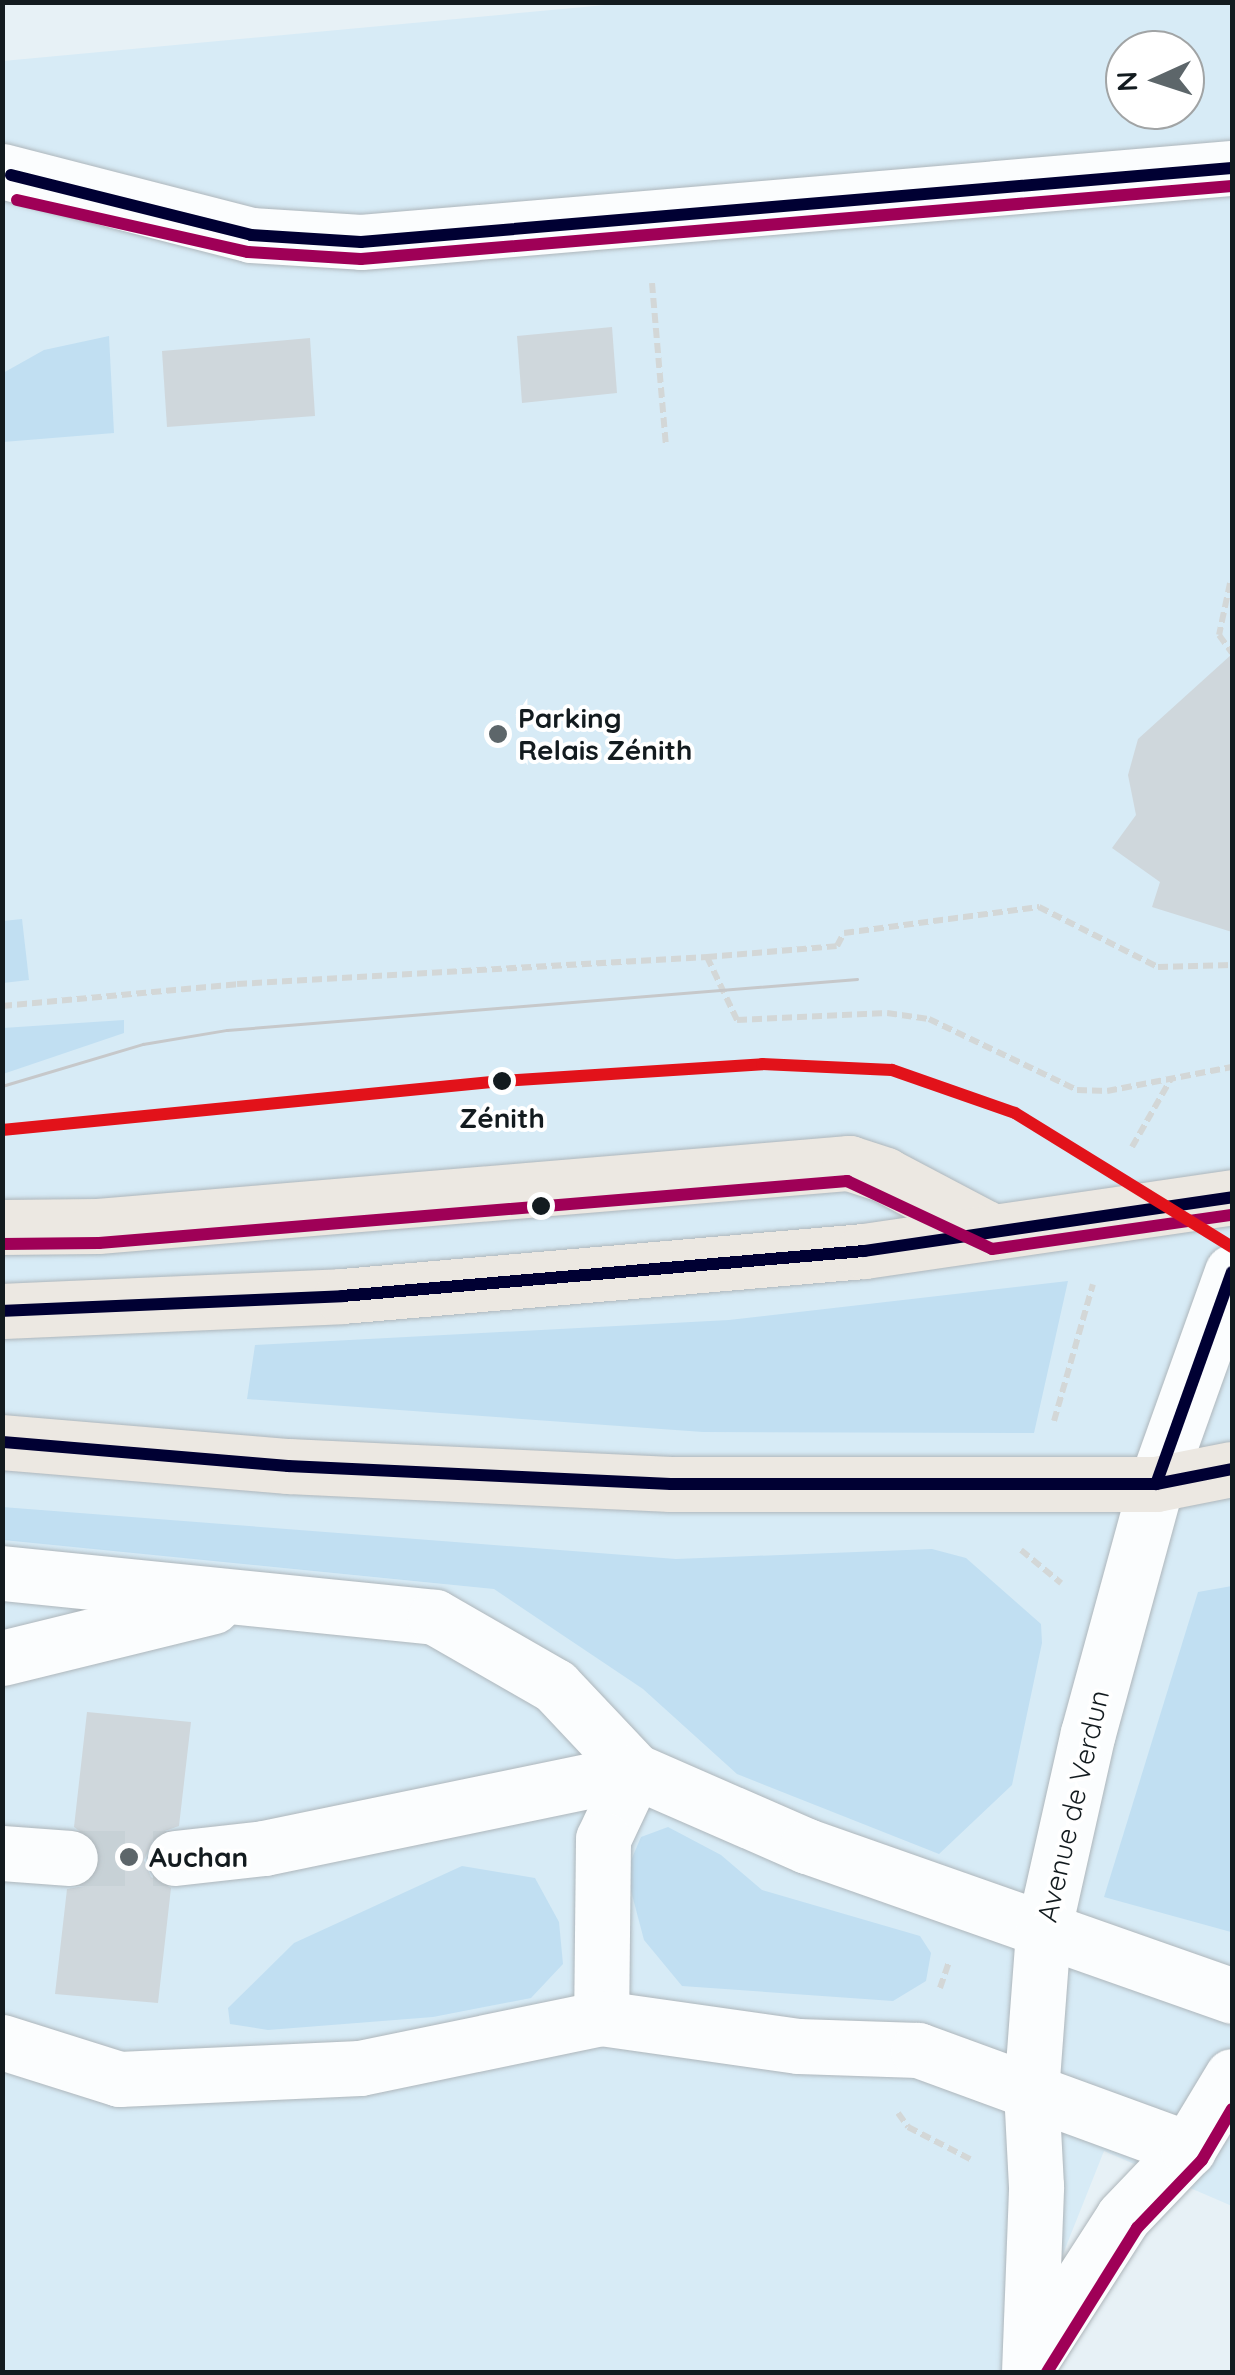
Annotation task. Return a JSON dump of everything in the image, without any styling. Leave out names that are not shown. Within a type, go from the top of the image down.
[{"type":"main road","points":[[2,1228],[98,1226],[849,1163],[992,1232]]},
{"type":"main road","points":[[2,1311],[342,1296],[864,1251],[1232,1197]]},
{"type":"main road","points":[[2,1442],[288,1466],[671,1484],[1156,1484],[1232,1469]]},
{"type":"street","points":[[5,179],[251,235],[362,242],[1232,168]]},
{"type":"street","name":"Avenue de Verdun","points":[[1030,2366],[1030,2092],[1043,1932],[1156,1484],[1232,1272]]},
{"type":"street","points":[[2,1573],[435,1617],[555,1686],[636,1771],[808,1846],[1232,1996]]},
{"type":"street","points":[[2,1658],[255,1596]]},
{"type":"street","points":[[175,1858],[264,1848],[636,1771]]},
{"type":"street","points":[[602,2018],[602,1838],[636,1771]]},
{"type":"street","points":[[2,1853],[70,1858]]},
{"type":"street","points":[[2,2042],[119,2079],[360,2068],[602,2018],[798,2046],[918,2050],[1188,2150]]},
{"type":"street","name":"Avenue de Verdun","points":[[1030,2366],[1123,2217],[1188,2150],[1232,2076]]},
{"type":"path","points":[[652,277],[666,446]]},
{"type":"path","points":[[1230,583],[1218,635],[1232,653]]},
{"type":"path","points":[[2,1006],[237,984],[836,946],[844,932],[1039,906],[1158,967],[1232,966]]},
{"type":"path","points":[[707,957],[737,1020],[887,1013],[928,1019],[1077,1090],[1172,1079],[1232,1067]]},
{"type":"path","points":[[1037,1559],[1016,1547],[1134,1136],[1172,1079]]},
{"type":"path","points":[[908,2127],[898,2105],[969,1904]]},
{"type":"shaded area","points":[[627,3],[1232,3],[1232,2206],[1104,2151],[1016,2372],[3,2372],[3,61]]},
{"type":"shaded area","points":[[109,336],[114,433],[3,442],[3,373],[44,350]]},
{"type":"shaded area","points":[[22,919],[29,980],[3,983],[3,921]]},
{"type":"shaded area","points":[[124,1020],[124,1033],[3,1074],[3,1028]]},
{"type":"shaded area","points":[[1068,1281],[1034,1433],[703,1432],[247,1399],[255,1345],[729,1320]]},
{"type":"shaded area","points":[[2,1507],[676,1559],[932,1549],[966,1558],[1041,1624],[1042,1643],[1012,1785],[939,1854],[737,1774],[643,1689],[494,1589],[3,1540]]},
{"type":"shaded area","points":[[1232,1586],[1231,1932],[1104,1897],[1198,1592]]},
{"type":"shaded area","points":[[668,1827],[721,1855],[762,1890],[920,1936],[931,1953],[926,1981],[893,2001],[682,1986],[644,1940],[626,1872],[641,1837]]},
{"type":"shaded area","points":[[462,1866],[535,1878],[559,1922],[563,1964],[531,1998],[433,2017],[268,2030],[230,2024],[228,2008],[294,1943]]},
{"type":"building","points":[[612,327],[617,393],[522,403],[517,336]]},
{"type":"building","points":[[310,338],[315,416],[167,427],[162,351]]},
{"type":"building","points":[[1232,654],[1232,932],[1152,907],[1160,882],[1112,848],[1136,815],[1128,775],[1138,739]]},
{"type":"building","points":[[87,1712],[191,1722],[179,1826],[156,1834],[144,1860],[151,1877],[171,1888],[158,2003],[55,1994],[67,1889],[84,1886],[101,1861],[98,1844],[74,1827]]},
{"type":"tunnel","points":[[70,1858],[175,1858]]},
{"type":"tram line","points":[[2,1086],[143,1044],[227,1030],[857,979]]},
{"type":"transit line","name":"N","points":[[11,175],[251,235],[361,242],[1232,168]]},
{"type":"transit line","points":[[17,200],[248,252],[361,259],[1232,186]]},
{"type":"transit line","points":[[2,1130],[502,1081],[762,1064],[892,1070],[1015,1113],[1232,1247]]},
{"type":"transit line","points":[[2,1244],[99,1243],[847,1181],[992,1249],[1232,1215]]},
{"type":"transit line","name":"N","points":[[2,1311],[342,1296],[864,1251],[1232,1197]]},
{"type":"transit line","name":"N","points":[[1156,1484],[1232,1272]]},
{"type":"transit line","name":"N","points":[[2,1442],[288,1466],[671,1484],[1156,1484],[1232,1469]]},
{"type":"transit line","points":[[1047,2372],[1137,2228],[1202,2160],[1232,2109]]},
{"type":"place","name":"Parking Relais Zénith","points":[[498,734]]},
{"type":"place","name":"Zénith","points":[[502,1081]]},
{"type":"place","name":"Auchan","points":[[129,1857]]}]
